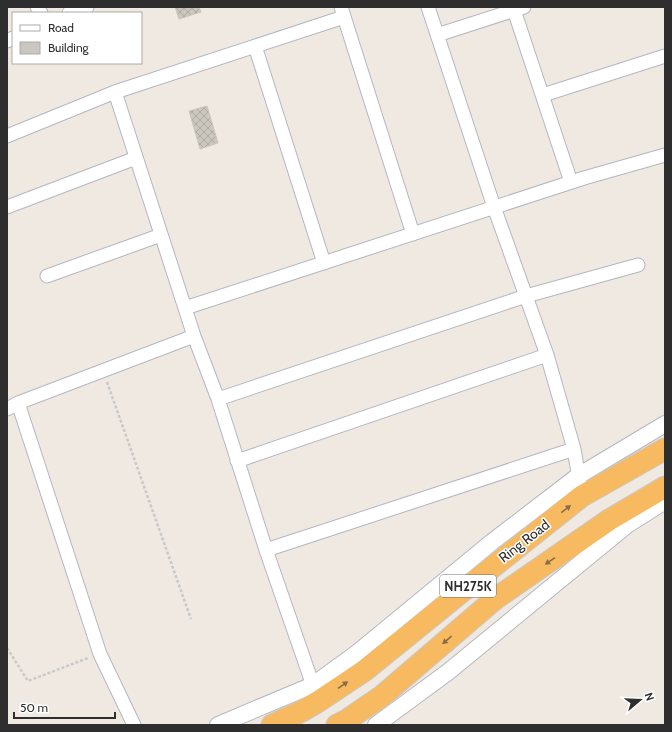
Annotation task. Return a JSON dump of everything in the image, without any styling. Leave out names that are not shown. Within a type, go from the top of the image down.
[{"type":"highway","name":"Ring Road","points":[[272,725],[302,711],[316,693],[364,671],[475,580],[582,496],[665,449]]},
{"type":"highway","name":"Ring Road","points":[[337,725],[347,720],[382,696],[495,599],[609,520],[665,487]]},
{"type":"street","points":[[72,12],[87,7]]},
{"type":"street","points":[[428,7],[494,207],[547,355],[574,449],[582,496]]},
{"type":"street","points":[[437,35],[517,8],[571,182]]},
{"type":"street","points":[[7,136],[115,92],[255,46],[342,12],[413,234]]},
{"type":"street","points":[[255,46],[324,263]]},
{"type":"street","points":[[543,95],[665,56]]},
{"type":"street","points":[[115,92],[194,336],[218,399],[266,550],[316,693]]},
{"type":"street","points":[[185,308],[571,182],[665,155]]},
{"type":"street","points":[[7,207],[136,158]]},
{"type":"street","points":[[46,276],[162,235]]},
{"type":"street","points":[[218,399],[526,296],[638,265]]},
{"type":"street","points":[[134,725],[100,654],[10,406],[194,336]]},
{"type":"street","points":[[237,461],[547,355]]},
{"type":"street","points":[[218,725],[316,693],[357,653],[492,542],[578,476],[665,424]]},
{"type":"street","points":[[266,550],[574,449]]},
{"type":"street","points":[[376,725],[448,672],[627,525],[665,501]]},
{"type":"path","points":[[103,370],[191,619]]},
{"type":"path","points":[[7,648],[28,681],[100,654]]},
{"type":"building","points":[[175,7],[199,7],[201,12],[179,19]]},
{"type":"building","points":[[207,106],[218,143],[200,149],[189,111]]}]
